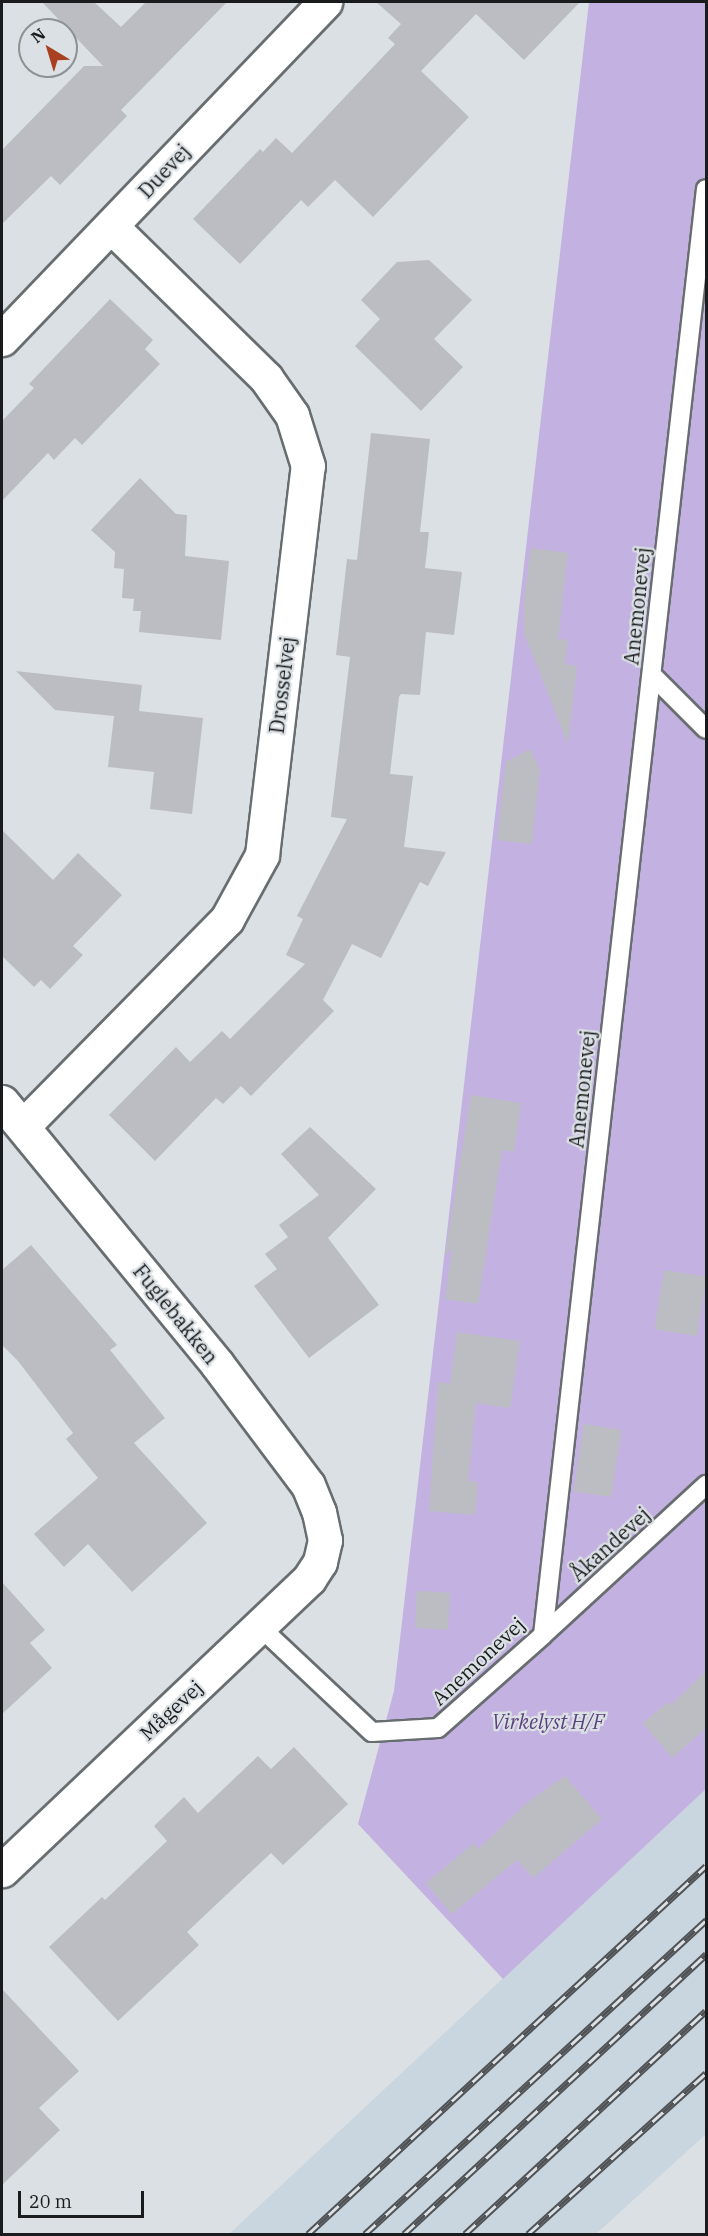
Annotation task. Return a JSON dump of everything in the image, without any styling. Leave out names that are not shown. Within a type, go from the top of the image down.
[{"type":"street","name":"Duevej","points":[[2,339],[325,2]]},
{"type":"street","name":"Drosselvej","points":[[12,1114],[227,919],[262,855],[308,466],[292,415],[266,378],[111,226]]},
{"type":"street","name":"Fuglebakken","points":[[12,1114],[217,1364],[308,1485],[319,1512],[325,1539]]},
{"type":"street","name":"Mågevej","points":[[2,1867],[309,1578],[320,1562],[325,1539]]},
{"type":"lane","name":"Anemonevej","points":[[259,1626],[372,1732],[438,1728],[543,1635],[706,189]]},
{"type":"lane","points":[[652,675],[706,729]]},
{"type":"lane","name":"Åkandevej","points":[[543,1635],[706,1485]]},
{"type":"shaded area","points":[[706,1789],[706,2134],[596,2234],[229,2234]]},
{"type":"green space","name":"Virkelyst H/F","points":[[589,2],[706,2],[706,1789],[503,1979],[358,1824],[394,1691]]},
{"type":"building","points":[[42,2],[94,2],[121,27],[146,2],[227,2],[121,110],[127,116],[60,185],[51,176],[2,224],[2,150],[72,78],[78,78],[78,72],[84,66],[103,66],[78,40],[78,18],[57,18]]},
{"type":"building","points":[[376,2],[580,2],[524,60],[476,14],[421,71],[469,117],[373,217],[335,180],[308,207],[301,200],[240,264],[193,219],[260,149],[263,152],[276,138],[292,153],[395,44],[388,38],[401,24]]},
{"type":"building","points":[[429,260],[472,300],[434,339],[463,367],[421,411],[355,346],[380,319],[361,300],[397,262]]},
{"type":"building","points":[[110,299],[153,340],[145,349],[160,364],[82,445],[75,438],[54,460],[48,453],[2,501],[2,421],[34,388],[29,384]]},
{"type":"building","points":[[371,433],[430,439],[420,532],[429,532],[425,568],[462,572],[454,635],[426,632],[420,695],[401,694],[399,697],[390,774],[413,776],[404,847],[446,852],[428,886],[420,882],[381,958],[352,944],[323,1000],[334,1011],[251,1096],[241,1086],[223,1104],[216,1098],[155,1161],[109,1115],[176,1047],[190,1062],[222,1031],[230,1039],[305,964],[286,955],[303,919],[297,916],[347,819],[331,817],[350,657],[336,655],[347,559],[357,560]]},
{"type":"building","points":[[140,478],[176,514],[187,515],[185,556],[229,561],[221,640],[139,632],[141,611],[133,611],[134,599],[122,598],[124,569],[114,568],[115,552],[91,530]]},
{"type":"building","points":[[531,548],[568,553],[558,639],[568,640],[565,664],[577,666],[568,744],[524,633],[524,598]]},
{"type":"building","points":[[16,671],[142,685],[139,711],[203,718],[192,814],[150,809],[154,772],[108,767],[114,716],[55,710]]},
{"type":"building","points":[[530,749],[540,769],[532,844],[497,840],[506,762]]},
{"type":"building","points":[[2,830],[53,880],[78,853],[122,895],[73,946],[83,955],[50,989],[41,980],[34,987],[2,956]]},
{"type":"building","points":[[471,1095],[521,1103],[514,1152],[502,1150],[478,1304],[445,1299],[452,1249],[445,1255]]},
{"type":"building","points":[[310,1127],[376,1189],[328,1238],[379,1305],[309,1358],[254,1286],[277,1269],[265,1254],[288,1237],[279,1225],[319,1195],[281,1154]]},
{"type":"building","points":[[31,1245],[117,1345],[110,1350],[165,1418],[134,1443],[207,1523],[132,1592],[88,1544],[64,1567],[34,1534],[98,1478],[66,1439],[73,1433],[18,1361],[2,1345],[2,1270]]},
{"type":"building","points":[[664,1270],[706,1277],[697,1336],[655,1329]]},
{"type":"building","points":[[457,1332],[520,1341],[510,1408],[476,1403],[468,1481],[478,1482],[475,1515],[429,1511],[438,1382],[450,1384]]},
{"type":"building","points":[[584,1424],[622,1430],[611,1497],[573,1491]]},
{"type":"building","points":[[2,1582],[45,1630],[30,1643],[52,1668],[2,1714]]},
{"type":"building","points":[[417,1591],[450,1593],[448,1630],[415,1628]]},
{"type":"building","points":[[706,1671],[706,1728],[672,1758],[643,1723],[668,1702],[671,1705]]},
{"type":"building","points":[[294,1747],[348,1804],[283,1865],[271,1853],[187,1932],[199,1945],[118,2021],[49,1947],[102,1897],[105,1900],[167,1841],[154,1826],[184,1797],[198,1813],[258,1756],[271,1769]]},
{"type":"building","points":[[565,1776],[602,1819],[533,1878],[517,1860],[452,1914],[426,1883],[474,1843],[478,1849],[528,1802]]},
{"type":"building","points":[[2,1989],[79,2071],[39,2108],[60,2130],[2,2185]]},
{"type":"railway","points":[[308,2234],[706,1866]]},
{"type":"railway","points":[[365,2234],[706,1920]]},
{"type":"railway","points":[[404,2234],[706,1954]]},
{"type":"railway","points":[[465,2234],[706,2011]]},
{"type":"railway","points":[[528,2234],[706,2073]]}]
